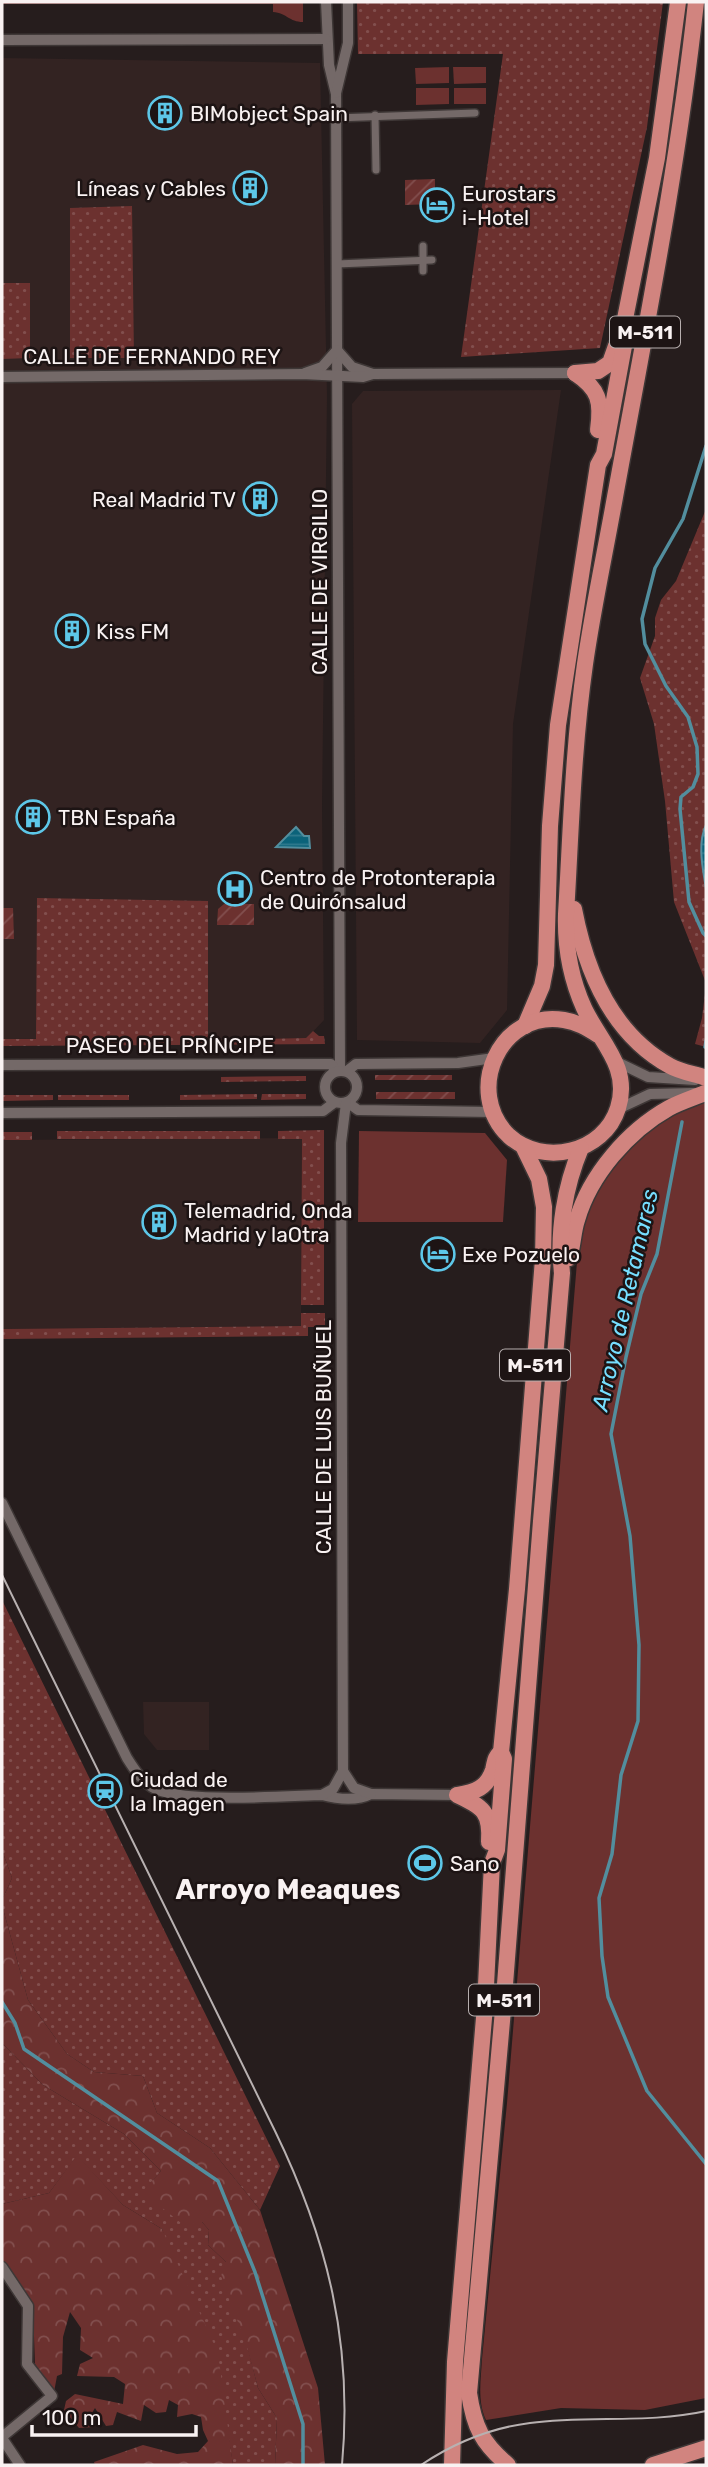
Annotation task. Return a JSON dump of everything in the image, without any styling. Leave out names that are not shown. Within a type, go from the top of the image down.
[{"type":"highway","name":"M-511","points":[[575,373],[598,371],[610,363],[622,334],[657,158],[678,2]]},
{"type":"highway","name":"M-511","points":[[598,1035],[579,995],[569,958],[566,917],[573,759],[585,661],[672,185],[696,2]]},
{"type":"highway","name":"M-511","points":[[525,1026],[542,986],[546,965],[550,826],[558,725],[598,465],[604,454],[624,346],[622,334]]},
{"type":"highway","name":"M-511","points":[[575,373],[596,391],[601,411],[595,453],[598,465]]},
{"type":"highway","points":[[569,889],[583,951],[610,1011],[644,1048],[706,1086]]},
{"type":"highway","name":"M-511","points":[[494,1058],[507,1040],[525,1026],[543,1020],[562,1019],[581,1024],[598,1035],[617,1062],[622,1086],[618,1109]]},
{"type":"highway","points":[[493,1112],[488,1094],[494,1058]]},
{"type":"highway","points":[[562,1273],[570,1255],[576,1220],[590,1189],[607,1163],[626,1142],[670,1107],[706,1086]]},
{"type":"highway","points":[[523,1146],[552,1153],[581,1148],[597,1139],[618,1109]]},
{"type":"highway","name":"M-511","points":[[452,2465],[455,2362],[482,2056],[492,1863],[497,1850],[504,1759],[501,1752],[517,1589],[543,1259],[544,1207],[539,1179],[523,1146],[500,1125],[493,1112]]},
{"type":"highway","name":"M-511","points":[[508,2465],[484,2442],[473,2418],[469,2393],[503,2010],[562,1273],[560,1254],[567,1191],[581,1148]]},
{"type":"highway","points":[[457,1795],[477,1792],[487,1782],[495,1758],[501,1752]]},
{"type":"highway","points":[[457,1795],[478,1804],[487,1815],[488,1850],[492,1863]]},
{"type":"highway","points":[[653,2465],[706,2448]]},
{"type":"street","name":"CALLE DE VIRGILIO","points":[[326,2],[329,65],[336,93]]},
{"type":"street","name":"CALLE DE VIRGILIO","points":[[341,1071],[336,93],[348,43],[348,2]]},
{"type":"street","points":[[2,40],[327,38]]},
{"type":"street","points":[[336,118],[475,113]]},
{"type":"street","points":[[375,115],[376,170]]},
{"type":"street","points":[[423,247],[423,271]]},
{"type":"street","points":[[337,264],[432,260]]},
{"type":"street","points":[[337,349],[352,367],[373,374]]},
{"type":"street","name":"CALLE DE FERNANDO REY","points":[[302,374],[322,367],[337,349]]},
{"type":"street","name":"CALLE DE FERNANDO REY","points":[[2,377],[302,374],[363,377],[373,374],[575,373]]},
{"type":"street","name":"PASEO DEL PRÍNCIPE","points":[[2,1065],[331,1064],[341,1071],[356,1064],[458,1063],[494,1058]]},
{"type":"street","points":[[617,1062],[648,1077],[706,1086]]},
{"type":"street","points":[[2,1113],[323,1111],[343,1102],[354,1097],[357,1083],[341,1071],[329,1075],[325,1082],[325,1091],[329,1098],[343,1102],[358,1110],[493,1112]]},
{"type":"street","points":[[618,1109],[650,1094],[706,1086]]},
{"type":"street","name":"CALLE DE LUIS BUÑUEL","points":[[343,1102],[343,1771]]},
{"type":"street","points":[[2,1503],[127,1758],[138,1775],[151,1786],[163,1792],[180,1795],[229,1797],[332,1798],[364,1797],[371,1794]]},
{"type":"street","points":[[321,1796],[333,1789],[343,1771],[354,1788],[371,1794],[457,1795]]},
{"type":"street","points":[[2,2267],[28,2306],[27,2364],[52,2396],[2,2438],[20,2465]]},
{"type":"shaded area","points":[[2,58],[320,63],[327,395],[322,806],[324,1020],[307,1038],[2,1039]]},
{"type":"shaded area","points":[[561,390],[513,724],[507,1010],[480,1043],[357,1040],[352,404],[363,391]]},
{"type":"shaded area","points":[[302,1138],[301,1326],[2,1329],[2,1140]]},
{"type":"shaded area","points":[[143,1702],[209,1702],[209,1750],[157,1750],[144,1734]]},
{"type":"green space","points":[[2,2],[303,2],[303,22],[273,12],[273,4]]},
{"type":"green space","points":[[357,2],[663,2],[647,127],[600,348],[461,357],[503,54],[358,54]]},
{"type":"green space","points":[[449,67],[449,83],[416,84],[415,68]]},
{"type":"green space","points":[[453,67],[486,67],[486,83],[454,84]]},
{"type":"green space","points":[[416,88],[449,88],[449,104],[416,105]]},
{"type":"green space","points":[[454,88],[486,88],[486,104],[454,104]]},
{"type":"green space","points":[[435,179],[435,204],[405,205],[405,180]]},
{"type":"green space","points":[[132,206],[134,358],[70,358],[70,208]]},
{"type":"green space","points":[[2,283],[30,283],[30,358],[2,359]]},
{"type":"green space","points":[[706,509],[706,983],[674,902],[665,801],[654,724],[640,678],[655,636],[655,618],[661,600],[676,581]]},
{"type":"green space","points":[[37,898],[208,901],[208,1040],[306,1038],[313,1031],[324,1036],[325,1044],[2,1046],[2,1039],[36,1039]]},
{"type":"green space","points":[[224,904],[254,904],[254,925],[217,925],[218,909]]},
{"type":"green space","points":[[2,908],[13,908],[14,939],[2,939]]},
{"type":"green space","points":[[706,985],[706,1047],[695,1044],[702,1018]]},
{"type":"green space","points":[[375,1075],[452,1075],[452,1080],[375,1080]]},
{"type":"green space","points":[[306,1076],[306,1081],[221,1082],[221,1077]]},
{"type":"green space","points":[[376,1092],[455,1092],[455,1099],[376,1099]]},
{"type":"green space","points":[[257,1094],[257,1099],[180,1100],[180,1095]]},
{"type":"green space","points":[[262,1094],[306,1094],[306,1099],[261,1100]]},
{"type":"green space","points":[[2,1095],[53,1095],[53,1100],[2,1101]]},
{"type":"green space","points":[[58,1095],[129,1095],[129,1100],[58,1100]]},
{"type":"green space","points":[[701,1101],[706,1102],[706,2398],[645,2410],[561,2408],[486,2420],[480,2382],[507,2103],[579,1238],[595,1192],[633,1142],[667,1115]]},
{"type":"green space","points":[[324,1130],[324,1305],[301,1305],[302,1139],[278,1139],[278,1131]]},
{"type":"green space","points":[[57,1131],[260,1131],[260,1139],[57,1139]]},
{"type":"green space","points":[[359,1131],[485,1133],[507,1160],[503,1222],[358,1222]]},
{"type":"green space","points":[[2,1132],[32,1132],[32,1140],[2,1140]]},
{"type":"green space","points":[[301,1313],[325,1313],[325,1327],[308,1327],[308,1336],[2,1339],[2,1329],[301,1326]]},
{"type":"green space","points":[[2,1600],[280,2166],[260,2210],[210,2148],[157,2113],[143,2076],[94,2072],[67,2054],[28,2000],[2,1905],[12,1878],[2,1850]]},
{"type":"green space","points":[[2,1850],[12,1878],[2,1900]]},
{"type":"green space","points":[[2,1905],[28,2000],[67,2054],[94,2072],[143,2076],[157,2113],[210,2148],[260,2210],[318,2388],[325,2465],[275,2465],[277,2418],[258,2388],[247,2347],[221,2276],[226,2262],[208,2245],[209,2230],[202,2222],[185,2226],[142,2192],[161,2171],[124,2134],[43,2085],[2,2043]]},
{"type":"green space","points":[[2,2043],[43,2085],[124,2134],[161,2171],[143,2192],[202,2222],[209,2230],[208,2245],[226,2262],[258,2388],[277,2418],[275,2465],[233,2465],[226,2421],[162,2229],[123,2205],[77,2156],[49,2193],[2,2204]]},
{"type":"green space","points":[[77,2155],[123,2205],[162,2229],[218,2353],[233,2465],[95,2465],[94,2462],[143,2445],[177,2454],[198,2452],[208,2441],[201,2417],[192,2414],[177,2417],[178,2405],[169,2400],[166,2412],[156,2413],[144,2405],[141,2421],[117,2412],[113,2425],[106,2426],[95,2408],[90,2416],[95,2427],[79,2428],[64,2410],[66,2401],[75,2394],[123,2404],[125,2384],[114,2377],[77,2376],[80,2364],[93,2358],[80,2350],[81,2328],[70,2312],[63,2337],[62,2374],[57,2376],[54,2392],[35,2364],[33,2308],[2,2259],[2,2204],[49,2193]]},
{"type":"water","points":[[706,825],[706,889],[701,848]]},
{"type":"water","points":[[296,827],[304,836],[309,836],[310,848],[276,847]]},
{"type":"waterway","name":"Arroyo de Retamares","points":[[706,446],[683,519],[655,568],[642,619],[645,644],[666,686],[688,717],[697,747],[698,774],[693,787],[681,797],[680,809],[689,902],[706,936]]},
{"type":"waterway","name":"Arroyo de Retamares","points":[[705,1047],[706,1041]]},
{"type":"waterway","name":"Arroyo de Retamares","points":[[682,1122],[657,1254],[641,1294],[611,1434],[630,1536],[639,1645],[638,1721],[621,1775],[612,1854],[599,1898],[602,1956],[608,1997],[647,2091],[706,2164]]},
{"type":"waterway","points":[[2,2002],[15,2023],[24,2049],[218,2181],[255,2272],[303,2424],[303,2465]]},
{"type":"tram line","points":[[2,1575],[294,2172],[322,2253],[340,2335],[344,2377],[342,2465]]},
{"type":"tram line","points":[[421,2465],[473,2438],[515,2425],[662,2417],[706,2411]]},
{"type":"place","name":"BIMobject Spain","points":[[165,113]]},
{"type":"place","name":"Líneas y Cables","points":[[250,188]]},
{"type":"place","name":"Eurostars i-Hotel","points":[[437,205]]},
{"type":"place","name":"Real Madrid TV","points":[[260,499]]},
{"type":"place","name":"Kiss FM","points":[[72,631]]},
{"type":"place","name":"TBN España","points":[[33,817]]},
{"type":"place","name":"Centro de Protonterapia de Quirónsalud","points":[[235,889]]},
{"type":"place","name":"Telemadrid, Onda Madrid y laOtra","points":[[159,1222]]},
{"type":"place","name":"Exe Pozuelo","points":[[438,1254]]},
{"type":"place","name":"Ciudad de la Imagen","points":[[105,1791]]},
{"type":"place","name":"Sano","points":[[425,1863]]},
{"type":"district","name":"Arroyo Meaques","points":[[288,1889]]}]
